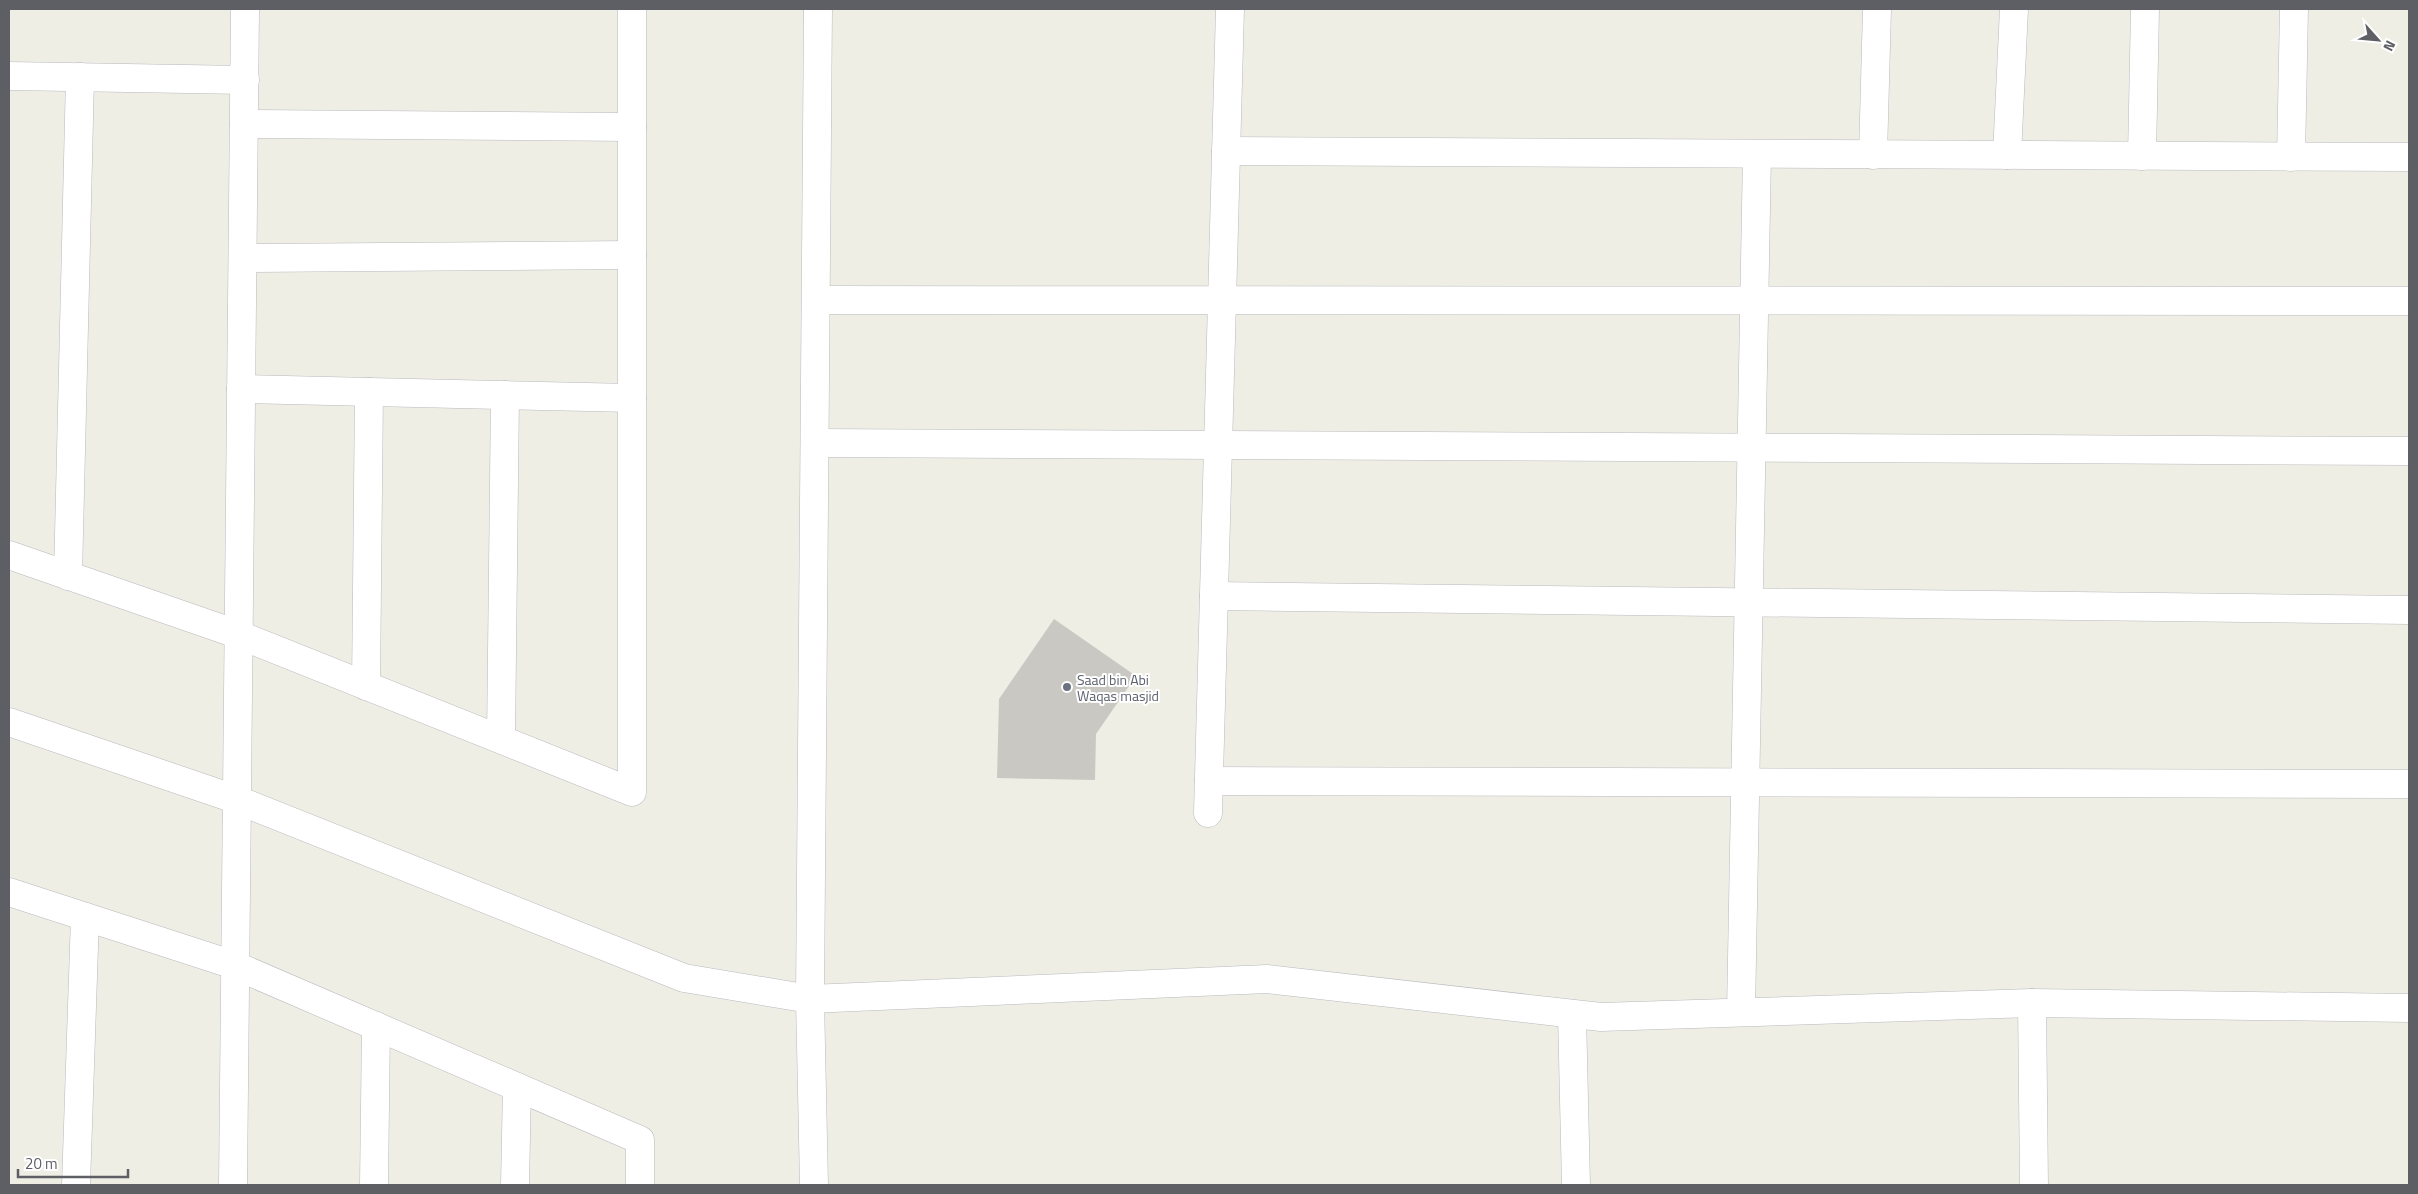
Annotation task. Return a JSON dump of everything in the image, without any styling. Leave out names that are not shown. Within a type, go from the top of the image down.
[{"type":"street","points":[[233,1185],[235,799],[245,9]]},
{"type":"street","points":[[9,555],[237,634],[632,792],[632,9]]},
{"type":"street","points":[[814,1185],[810,999],[818,9]]},
{"type":"street","points":[[1208,813],[1230,9]]},
{"type":"street","points":[[1873,154],[1877,9]]},
{"type":"street","points":[[2007,155],[2014,9]]},
{"type":"street","points":[[2142,156],[2144,9]]},
{"type":"street","points":[[2291,157],[2294,9]]},
{"type":"street","points":[[9,76],[245,80]]},
{"type":"street","points":[[68,576],[80,77]]},
{"type":"street","points":[[244,124],[632,127]]},
{"type":"street","points":[[1226,151],[2409,157]]},
{"type":"street","points":[[1741,1012],[1757,154]]},
{"type":"street","points":[[243,258],[632,256]]},
{"type":"street","points":[[816,300],[2409,301]]},
{"type":"street","points":[[241,389],[632,398]]},
{"type":"street","points":[[366,686],[369,392]]},
{"type":"street","points":[[500,739],[505,395]]},
{"type":"street","points":[[815,443],[2409,451]]},
{"type":"street","points":[[1214,596],[2409,610]]},
{"type":"street","points":[[9,722],[235,799],[684,978],[810,999],[1267,979],[1601,1017],[2032,1003],[2409,1008]]},
{"type":"street","points":[[1209,781],[2409,784]]},
{"type":"street","points":[[9,892],[234,965],[640,1140],[640,1185]]},
{"type":"street","points":[[76,1185],[85,917]]},
{"type":"street","points":[[2032,1003],[2034,1185]]},
{"type":"street","points":[[1572,1014],[1576,1185]]},
{"type":"street","points":[[374,1185],[376,1026]]},
{"type":"street","points":[[515,1185],[518,1087]]},
{"type":"building","name":"Saad bin Abi Waqas masjid","points":[[1054,619],[1136,676],[1096,734],[1095,780],[997,778],[999,699]]},
{"type":"place","name":"Saad bin Abi Waqas masjid","points":[[1067,687]]}]
